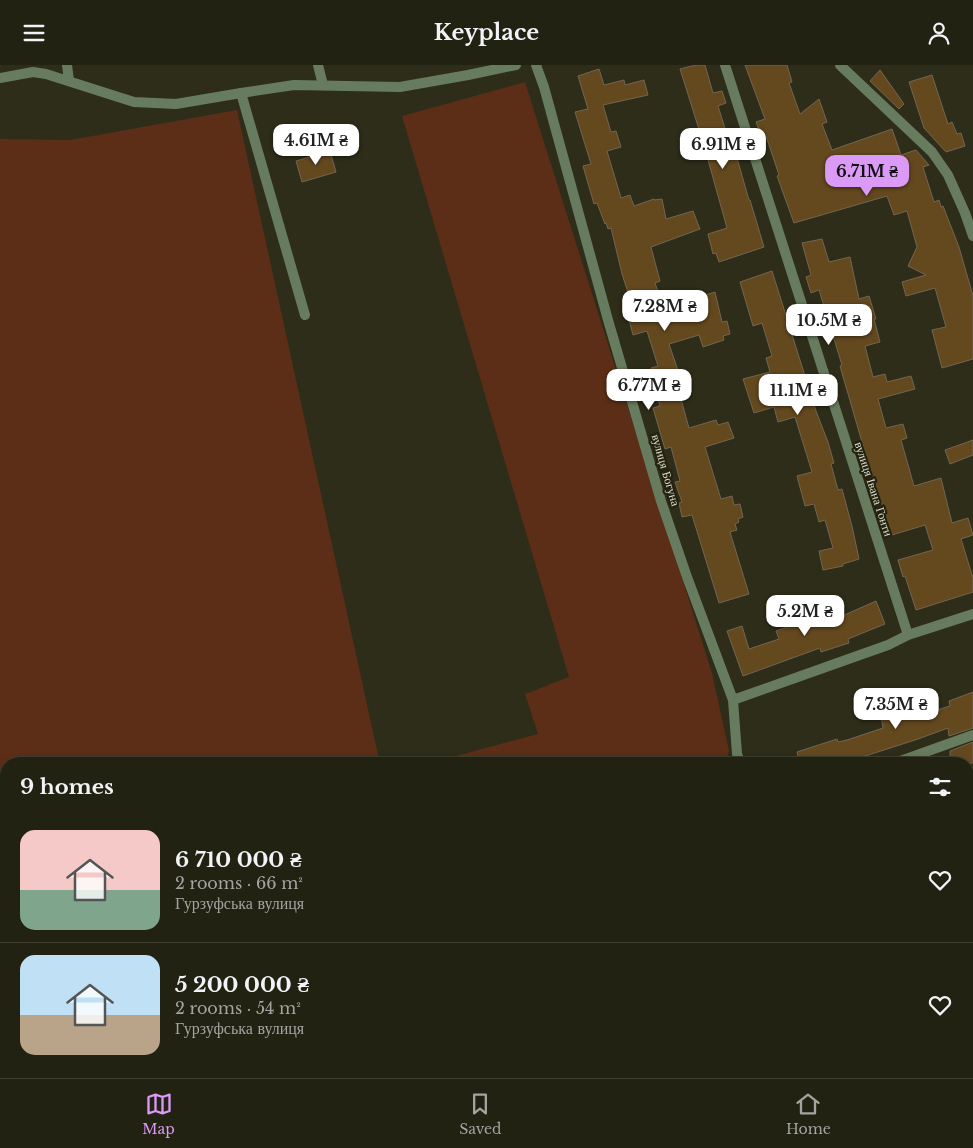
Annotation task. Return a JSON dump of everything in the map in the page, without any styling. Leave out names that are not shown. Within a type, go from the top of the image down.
[{"type":"street","points":[[67,65],[69,81]]},
{"type":"street","points":[[318,65],[323,85]]},
{"type":"street","points":[[0,78],[33,72],[69,81],[134,102],[176,104],[294,85],[400,87],[516,65]]},
{"type":"street","name":"вулиця Богуна","points":[[536,65],[544,87],[608,320],[661,501],[686,577],[733,700],[737,757]]},
{"type":"street","name":"вулиця Івана Гонти","points":[[725,65],[908,635]]},
{"type":"street","points":[[840,65],[932,151],[948,175],[973,236]]},
{"type":"street","points":[[241,93],[305,315]]},
{"type":"street","points":[[733,700],[888,645],[908,635],[973,614]]},
{"type":"street","points":[[912,757],[973,735]]},
{"type":"shaded area","points":[[525,82],[712,673],[729,751],[727,757],[456,757],[538,734],[525,694],[569,677],[402,116]]},
{"type":"shaded area","points":[[237,110],[378,757],[0,757],[0,139],[70,140]]},
{"type":"building","points":[[705,65],[713,93],[722,91],[726,103],[718,106],[728,138],[731,137],[764,247],[719,262],[716,253],[713,254],[708,234],[727,228],[680,69]]},
{"type":"building","points":[[745,65],[787,65],[792,82],[789,83],[800,114],[819,99],[827,122],[822,124],[832,150],[892,129],[901,155],[916,150],[929,165],[923,167],[934,202],[939,200],[941,207],[943,206],[959,247],[973,296],[973,359],[942,368],[932,330],[946,327],[935,288],[906,296],[902,282],[926,275],[908,266],[917,247],[907,211],[894,215],[887,196],[794,223],[777,176],[779,175],[766,136],[762,138],[756,122],[765,119]]},
{"type":"building","points":[[599,69],[604,85],[624,80],[625,85],[644,80],[648,95],[603,105],[611,132],[616,131],[621,147],[607,151],[621,198],[630,195],[634,206],[654,199],[662,199],[666,219],[693,211],[700,229],[651,247],[660,281],[655,283],[664,308],[715,292],[722,322],[727,321],[730,334],[723,336],[724,340],[703,347],[699,335],[669,344],[687,397],[681,399],[689,428],[716,420],[718,425],[728,422],[734,438],[705,447],[721,499],[732,496],[734,505],[740,504],[743,517],[738,519],[739,522],[735,524],[737,530],[730,532],[749,594],[719,603],[692,515],[682,517],[679,503],[682,502],[675,482],[680,481],[671,447],[665,449],[653,408],[660,406],[653,383],[656,383],[651,368],[658,366],[647,331],[633,335],[628,316],[635,314],[622,274],[611,228],[608,229],[605,224],[597,203],[594,204],[583,166],[591,164],[575,112],[588,109],[578,76]]},
{"type":"building","points":[[880,70],[904,104],[899,109],[870,81]]},
{"type":"building","points":[[932,75],[948,124],[952,122],[957,134],[961,133],[965,146],[946,152],[924,128],[909,82]]},
{"type":"building","points":[[330,151],[336,172],[302,182],[296,161]]},
{"type":"building","points":[[822,239],[829,262],[850,257],[859,299],[869,296],[880,342],[865,346],[873,377],[885,374],[887,382],[911,376],[915,389],[878,399],[886,428],[903,424],[907,438],[901,440],[914,486],[941,478],[952,523],[968,518],[973,535],[961,539],[973,578],[973,592],[916,610],[898,560],[933,550],[925,525],[892,535],[866,456],[840,366],[842,365],[819,290],[811,293],[806,277],[811,275],[802,243]]},
{"type":"building","points":[[772,271],[816,411],[828,442],[834,463],[831,464],[838,490],[842,489],[852,526],[859,559],[843,564],[843,566],[823,570],[819,551],[833,548],[825,520],[819,522],[814,504],[805,506],[797,476],[812,472],[795,417],[778,422],[774,407],[754,413],[743,379],[770,372],[766,358],[772,356],[762,323],[753,326],[740,282]]},
{"type":"building","points":[[973,440],[973,455],[950,464],[945,450]]},
{"type":"building","points":[[876,601],[885,624],[848,639],[849,643],[821,652],[820,648],[743,676],[727,631],[742,626],[749,649],[779,639],[776,631],[806,620],[805,618],[837,608],[840,617]]},
{"type":"building","points":[[973,692],[973,728],[949,736],[948,728],[862,757],[798,757],[797,752],[837,739],[838,742],[847,740],[883,728],[878,698],[894,708],[916,695],[928,713],[950,706],[949,701]]},
{"type":"building","points":[[973,742],[973,757],[950,757],[950,751]]}]
